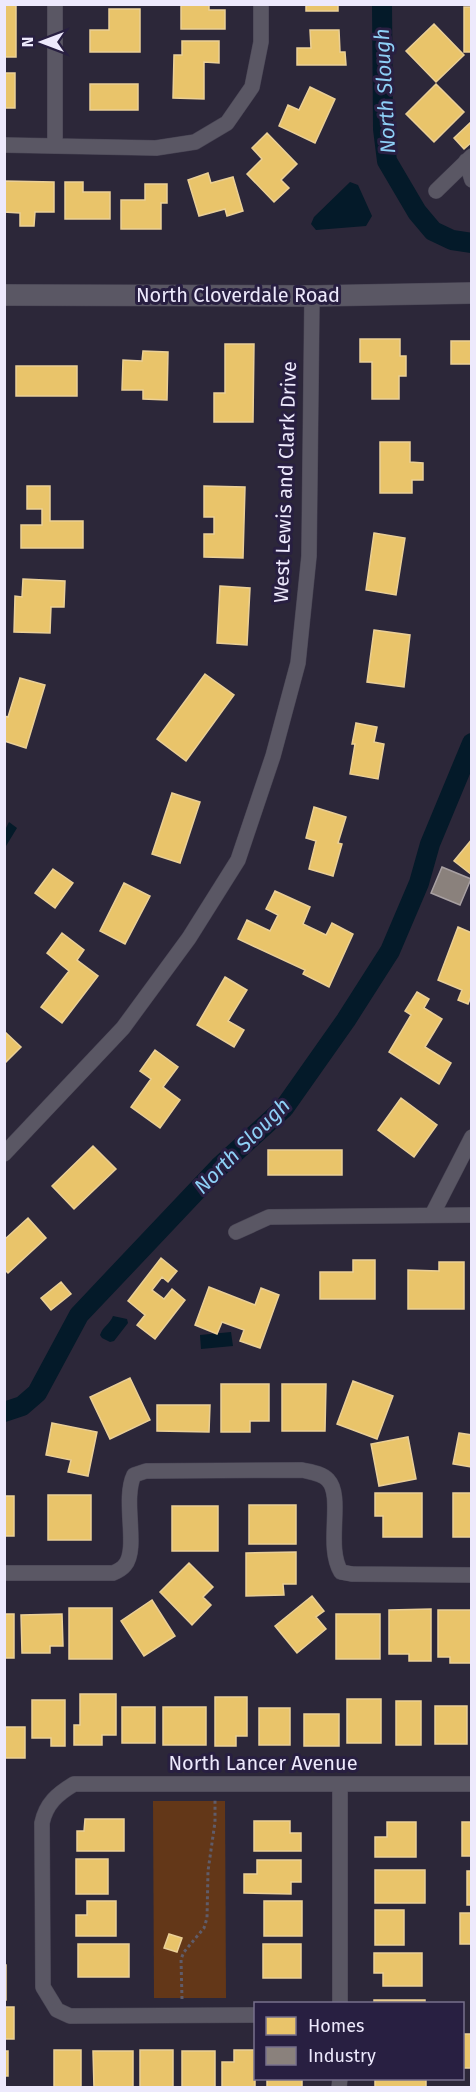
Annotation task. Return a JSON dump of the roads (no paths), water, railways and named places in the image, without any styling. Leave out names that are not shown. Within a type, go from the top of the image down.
[{"type":"main road","name":"North Cloverdale Road","points":[[4,295],[471,294]]},
{"type":"street","points":[[55,4],[55,146]]},
{"type":"street","points":[[4,145],[156,148],[195,142],[227,123],[252,87],[261,42],[261,4]]},
{"type":"street","points":[[469,158],[471,180]]},
{"type":"street","points":[[436,191],[469,158]]},
{"type":"street","name":"West Lewis and Clark Drive","points":[[4,1154],[123,1028],[189,938],[238,860],[273,756],[298,663],[309,556],[312,296]]},
{"type":"street","points":[[432,1215],[471,1137]]},
{"type":"street","points":[[236,1232],[269,1217],[471,1215]]},
{"type":"street","points":[[4,1574],[113,1573],[124,1568],[130,1548],[130,1485],[134,1475],[146,1471],[302,1470],[328,1479],[332,1488],[335,1562],[341,1572],[471,1575]]},
{"type":"street","name":"North Lancer Avenue","points":[[254,2015],[70,2016],[57,2010],[43,1987],[42,1823],[44,1814],[58,1794],[74,1784],[471,1784]]},
{"type":"street","points":[[340,1784],[340,2002]]},
{"type":"water","points":[[350,182],[358,185],[372,216],[366,226],[316,230],[311,224],[314,217]]},
{"type":"water","points":[[9,822],[17,828],[6,846],[5,830]]},
{"type":"water","points":[[113,1316],[127,1319],[128,1323],[114,1341],[110,1342],[100,1335]]},
{"type":"water","points":[[231,1332],[233,1346],[201,1349],[200,1335]]},
{"type":"waterway","name":"North Slough","points":[[382,4],[383,129],[387,161],[417,212],[433,231],[452,240],[472,243]]},
{"type":"waterway","name":"North Slough","points":[[4,1412],[22,1406],[37,1393],[79,1315],[219,1167],[284,1108],[346,1020],[390,951],[419,883],[430,844],[472,743]]}]
